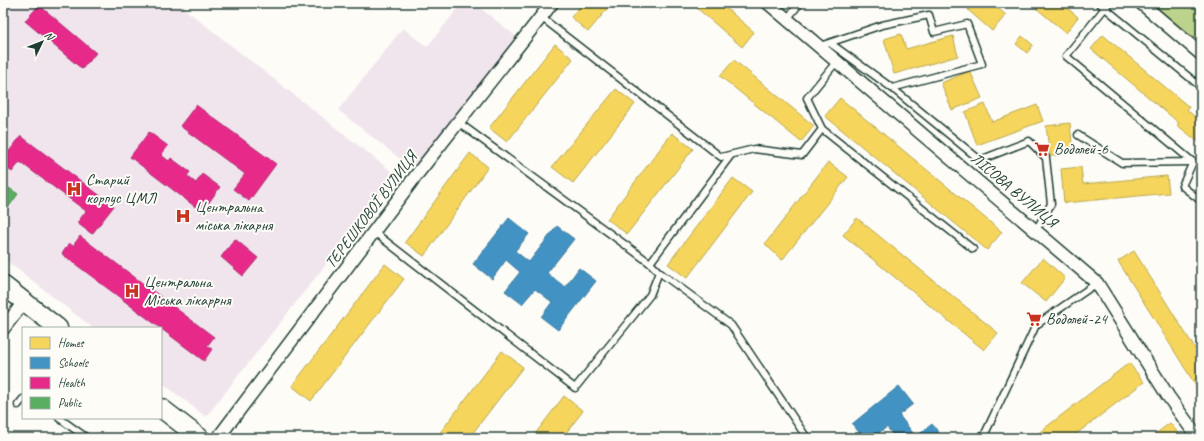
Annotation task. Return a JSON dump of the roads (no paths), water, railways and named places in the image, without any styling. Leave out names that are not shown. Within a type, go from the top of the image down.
[{"type":"main road","points":[[3,286],[57,327]]},
{"type":"main road","points":[[162,409],[200,438]]},
{"type":"street","name":"ТЕРЕШКОВОЇ ВУЛИЦЯ","points":[[218,438],[458,122],[552,3]]},
{"type":"street","name":"ЛІСОВА ВУЛИЦЯ","points":[[768,3],[787,19],[825,45],[837,62],[1097,283],[1168,396],[1198,438]]},
{"type":"street","points":[[1140,3],[1201,54]]},
{"type":"street","points":[[3,329],[24,302]]},
{"type":"lane","points":[[787,19],[800,3]]},
{"type":"lane","points":[[1099,3],[1107,5],[1201,87]]},
{"type":"lane","points":[[1107,5],[1066,56],[1193,162]]},
{"type":"lane","points":[[825,45],[882,25],[929,15],[934,32],[967,24],[982,64],[892,88]]},
{"type":"lane","points":[[541,17],[722,157],[754,149],[802,155],[822,130]]},
{"type":"lane","points":[[825,45],[892,88],[980,160],[1029,141],[1046,158],[1051,204],[1036,230]]},
{"type":"lane","points":[[837,62],[807,98],[822,130],[973,249]]},
{"type":"lane","points":[[458,122],[650,263],[659,272],[731,325],[807,438]]},
{"type":"lane","points":[[1078,136],[1122,163],[1193,162]]},
{"type":"lane","points":[[650,263],[731,155]]},
{"type":"lane","points":[[1193,162],[1182,186],[1201,201]]},
{"type":"lane","points":[[374,232],[575,388],[650,295],[659,272]]},
{"type":"lane","points":[[983,438],[1036,325],[1097,283]]},
{"type":"lane","points":[[18,405],[22,399]]},
{"type":"lane","points":[[60,419],[87,438]]},
{"type":"place","name":"Водолей-6","points":[[1042,149]]},
{"type":"place","name":"Старий корпус ЦМЛ","points":[[74,189]]},
{"type":"place","name":"Центральна міська лікарня","points":[[183,216]]},
{"type":"place","name":"Центральна Міська лікаррня","points":[[132,291]]},
{"type":"place","name":"Водолей-24","points":[[1034,319]]}]
